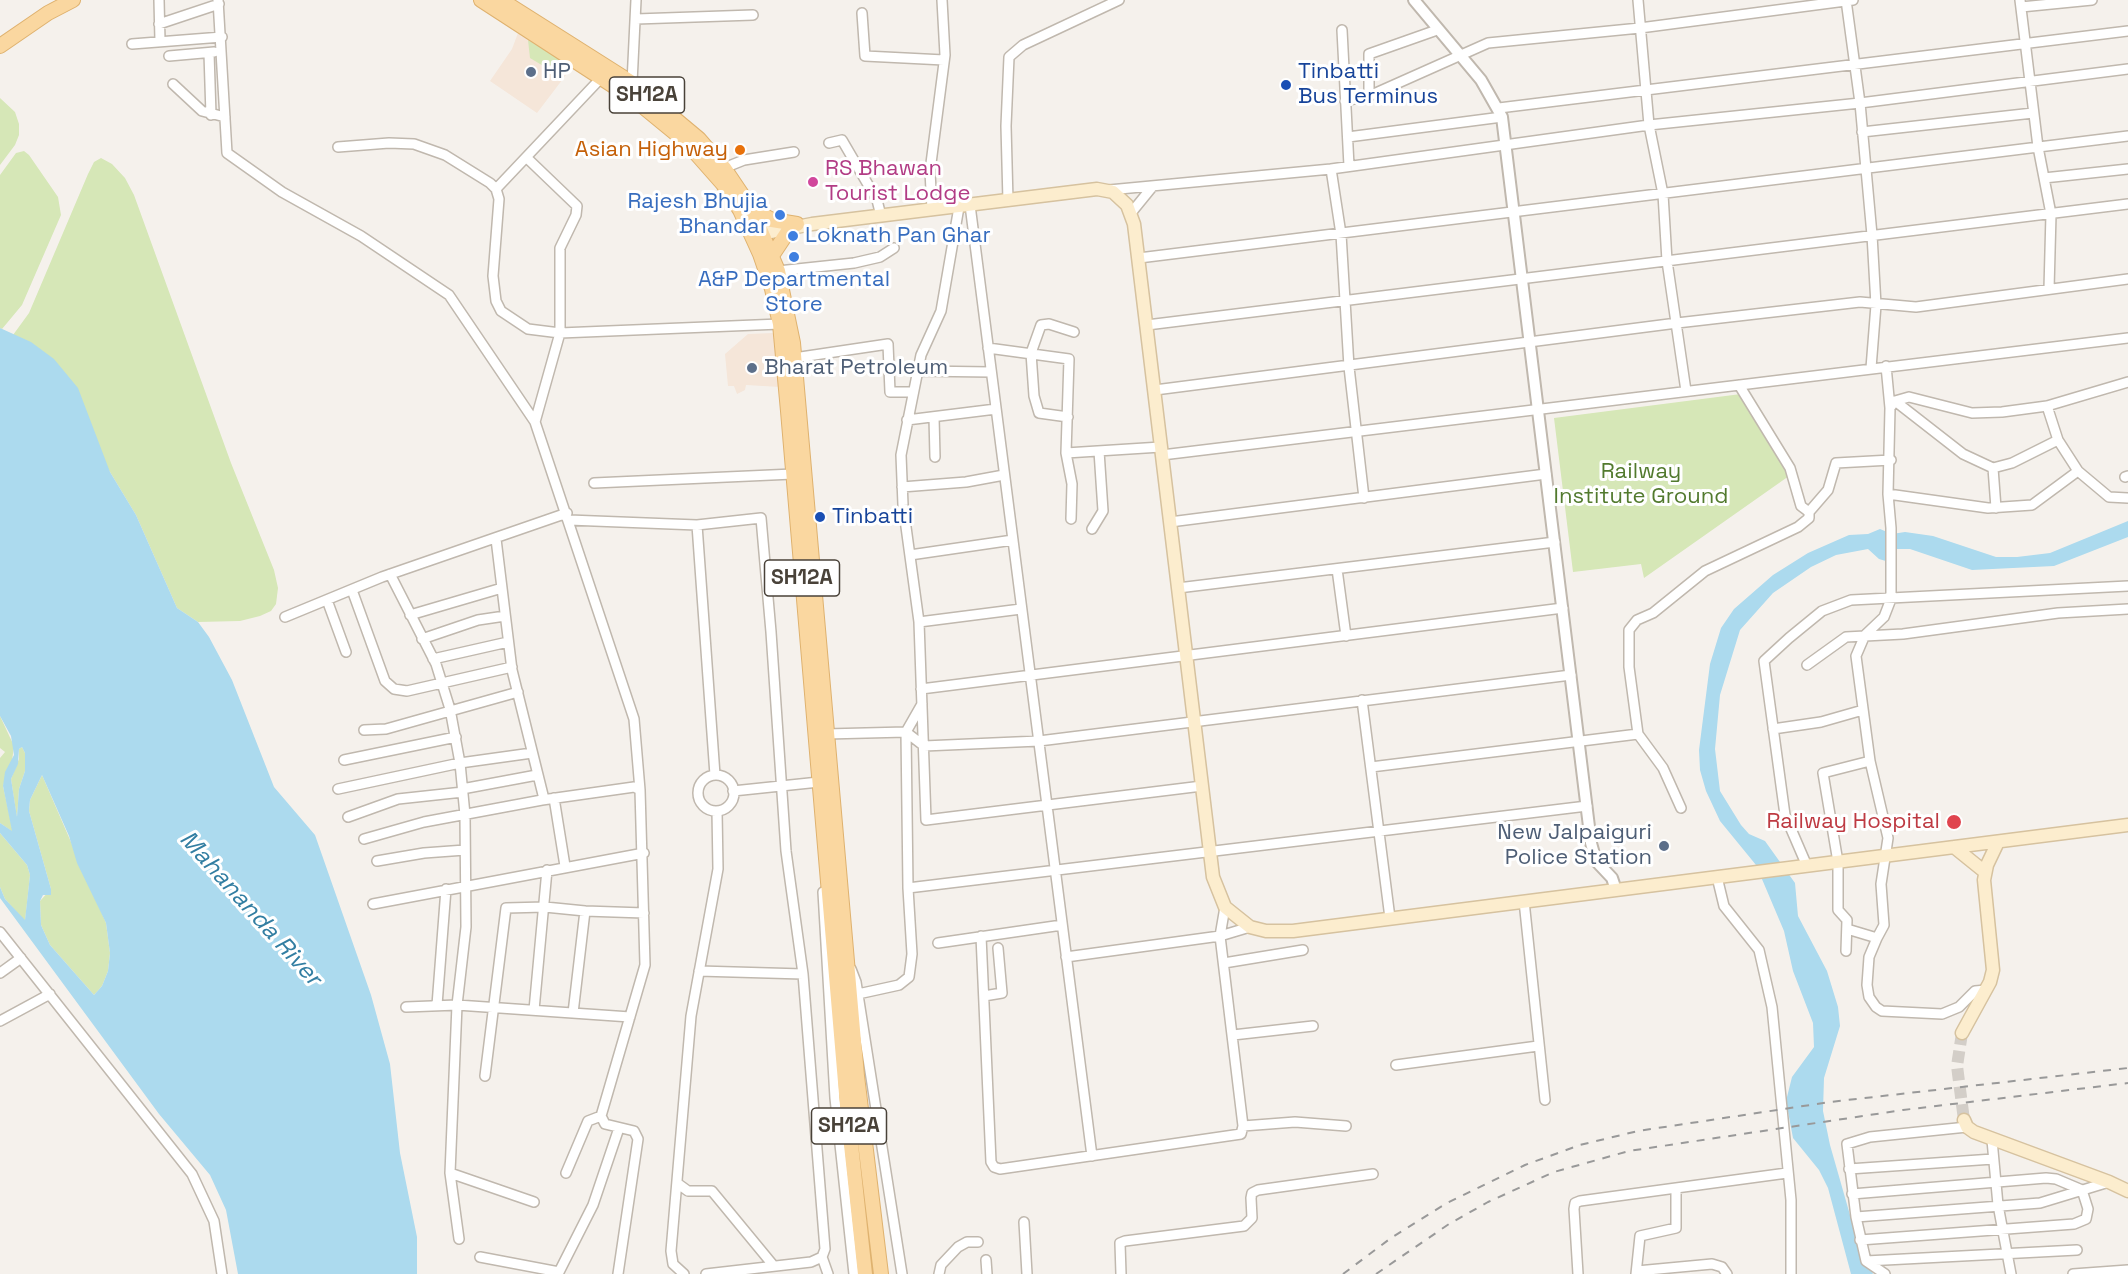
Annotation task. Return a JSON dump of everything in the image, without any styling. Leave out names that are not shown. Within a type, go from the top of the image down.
[{"type":"main road","points":[[0,46],[73,0]]},
{"type":"main road","name":"SH12A","points":[[481,0],[617,88],[628,103],[668,134],[727,189],[773,254],[791,327],[801,444],[810,468],[815,507],[819,580],[815,604],[826,734],[860,1100],[881,1274]]},
{"type":"main road","name":"SH12A","points":[[501,0],[632,83],[686,126],[724,168],[751,208],[780,324],[819,782],[865,1274]]},
{"type":"main road","points":[[757,231],[1097,189],[1108,190],[1123,200],[1131,213],[1147,325],[1215,885],[1225,907],[1250,927],[1283,932],[2128,825]]},
{"type":"main road","points":[[751,208],[772,220],[793,227]]},
{"type":"main road","points":[[773,254],[793,227]]},
{"type":"main road","points":[[1962,1033],[1986,990],[1993,970],[1994,956],[1984,872],[1998,842]]},
{"type":"main road","points":[[1954,847],[1984,872]]},
{"type":"main road","points":[[1965,1124],[1992,1140],[2128,1191]]},
{"type":"street","points":[[159,0],[159,41]]},
{"type":"street","points":[[632,83],[636,0]]},
{"type":"street","points":[[932,210],[930,171],[946,30],[942,0]]},
{"type":"street","points":[[1008,201],[1006,126],[1009,57],[1023,45],[1119,0]]},
{"type":"street","points":[[1414,0],[1437,30],[1462,56],[1500,112],[1523,279],[1593,856],[1599,866],[1612,878],[1616,890]]},
{"type":"street","points":[[1638,0],[1648,125],[1663,194],[1667,261],[1686,391]]},
{"type":"street","points":[[1345,101],[1369,96],[1488,43],[1640,28],[1848,0],[1872,235],[1876,305],[1871,368]]},
{"type":"street","points":[[2049,289],[2051,214],[2033,113],[2021,3],[2092,0]]},
{"type":"street","points":[[159,24],[218,2],[223,52],[226,150],[233,159],[282,192],[361,236],[449,294],[536,422],[634,719],[644,853],[645,964],[601,1116],[605,1124],[634,1131],[638,1139],[618,1274]]},
{"type":"street","points":[[862,13],[865,56],[944,60]]},
{"type":"street","points":[[636,19],[753,15]]},
{"type":"street","points":[[1342,30],[1349,166]]},
{"type":"street","points":[[1369,96],[1369,54],[1437,30]]},
{"type":"street","points":[[1348,137],[1646,88],[2128,31]]},
{"type":"street","points":[[132,44],[222,37]]},
{"type":"street","points":[[169,56],[223,52]]},
{"type":"street","points":[[209,53],[211,115]]},
{"type":"street","points":[[1108,190],[1331,169],[1648,125],[1860,103],[2128,69]]},
{"type":"street","points":[[496,189],[528,159],[601,78]]},
{"type":"street","points":[[173,84],[197,108],[211,115],[225,117]]},
{"type":"street","points":[[1862,132],[2033,113]]},
{"type":"street","points":[[1138,258],[2128,136]]},
{"type":"street","points":[[829,143],[842,140],[877,200],[881,216]]},
{"type":"street","points":[[338,147],[389,142],[414,144],[445,155],[471,169],[496,189],[499,199],[493,276],[496,301],[501,311],[522,326],[541,332],[560,333],[780,324]]},
{"type":"street","points":[[724,168],[744,160],[794,152]]},
{"type":"street","points":[[528,159],[577,206],[576,215],[560,248],[560,333],[536,422]]},
{"type":"street","points":[[1331,169],[1341,234],[1347,300],[1349,367],[1364,498]]},
{"type":"street","points":[[2044,178],[2128,169]]},
{"type":"street","points":[[1131,213],[1153,186]]},
{"type":"street","points":[[1147,325],[2128,204]]},
{"type":"street","points":[[964,206],[988,348],[1092,1156]]},
{"type":"street","points":[[964,206],[941,311],[927,338],[900,455],[919,622],[926,820],[1202,786]]},
{"type":"street","points":[[778,271],[854,262],[880,257],[894,249]]},
{"type":"street","points":[[1155,390],[1349,367],[1677,323],[1860,302],[1916,307],[2128,279]]},
{"type":"street","points":[[1068,417],[1039,413],[1034,396],[1031,353],[1041,325],[1049,324],[1074,332]]},
{"type":"street","points":[[1066,453],[1162,451],[1357,433],[1886,366],[2128,338]]},
{"type":"street","points":[[794,358],[888,344],[890,392],[913,392]]},
{"type":"street","points":[[988,348],[1069,359],[1066,453],[1072,484],[1071,519]]},
{"type":"street","points":[[1886,366],[1892,405],[1888,494],[1891,528],[1891,599],[1884,617],[1865,635],[1856,656],[1870,760],[1888,838],[1881,884],[1884,925],[1869,957],[1867,986],[1869,997],[1882,1011],[1942,1014],[1959,1007],[1975,991],[1986,990]]},
{"type":"street","points":[[918,371],[991,372]]},
{"type":"street","points":[[1892,405],[1909,398],[1972,413],[2047,406],[2128,382]]},
{"type":"street","points":[[1738,385],[1790,468],[1801,506],[1809,512]]},
{"type":"street","points":[[1892,405],[1963,454],[1993,468],[2012,463],[2058,440]]},
{"type":"street","points":[[2047,406],[2058,440],[2078,471],[2109,497],[2128,498]]},
{"type":"street","points":[[907,420],[996,409]]},
{"type":"street","points":[[934,417],[935,457]]},
{"type":"street","points":[[1092,529],[1103,511],[1099,451]]},
{"type":"street","points":[[1681,808],[1663,768],[1638,734],[1629,667],[1629,630],[1706,572],[1798,527],[1809,518],[1809,512],[1828,490],[1836,463],[1891,460]]},
{"type":"street","points":[[1993,468],[1996,508]]},
{"type":"street","points":[[1888,494],[1996,508],[2032,505],[2078,471]]},
{"type":"street","points":[[594,483],[793,474]]},
{"type":"street","points":[[1170,522],[1546,474]]},
{"type":"street","points":[[902,487],[1004,475]]},
{"type":"street","points":[[285,617],[390,574],[568,516],[697,525],[760,518],[786,851],[802,975],[826,1238],[822,1257],[828,1274]]},
{"type":"street","points":[[697,525],[715,775]]},
{"type":"street","points":[[496,539],[512,667],[537,775],[549,799],[565,866]]},
{"type":"street","points":[[910,555],[1013,540]]},
{"type":"street","points":[[1178,588],[1555,542]]},
{"type":"street","points":[[1337,569],[1346,636]]},
{"type":"street","points":[[390,574],[434,659],[443,683],[456,737],[463,790],[466,927],[457,1005],[450,1173],[459,1239]]},
{"type":"street","points":[[1804,866],[1785,815],[1764,661],[1822,611],[1851,600],[2128,586]]},
{"type":"street","points":[[410,615],[502,588]]},
{"type":"street","points":[[352,590],[388,685],[407,691],[512,667]]},
{"type":"street","points":[[327,600],[346,652]]},
{"type":"street","points":[[921,689],[1563,608]]},
{"type":"street","points":[[919,622],[1021,609]]},
{"type":"street","points":[[1807,665],[1846,637],[1903,634],[2058,613],[2128,609]]},
{"type":"street","points":[[422,639],[478,620],[505,616]]},
{"type":"street","points":[[434,659],[508,642]]},
{"type":"street","points":[[826,734],[906,732],[924,746],[1038,741],[1571,675]]},
{"type":"street","points":[[364,730],[386,729],[450,709],[518,692]]},
{"type":"street","points":[[1362,700],[1377,832],[1390,918]]},
{"type":"street","points":[[858,994],[899,985],[909,977],[912,954],[908,888],[906,732],[922,704]]},
{"type":"street","points":[[1773,729],[1821,722],[1863,710]]},
{"type":"street","points":[[1371,767],[1638,734]]},
{"type":"street","points":[[344,760],[456,737]]},
{"type":"street","points":[[338,789],[460,763],[532,753]]},
{"type":"street","points":[[1846,951],[1846,916],[1838,910],[1838,862],[1823,773],[1870,760]]},
{"type":"street","points":[[348,817],[398,799],[463,790],[537,775]]},
{"type":"street","points":[[715,775],[726,779],[733,790],[730,804],[717,811],[704,806],[698,793],[701,784],[715,775]]},
{"type":"street","points":[[733,790],[819,782]]},
{"type":"street","points":[[364,839],[413,825],[549,799],[634,787],[640,790]]},
{"type":"street","points":[[908,888],[1055,868],[1587,806]]},
{"type":"street","points":[[684,1274],[673,1264],[671,1251],[691,1016],[717,869],[717,811]]},
{"type":"street","points":[[822,814],[826,976],[838,1134],[854,1274]]},
{"type":"street","points":[[376,861],[424,853],[465,850]]},
{"type":"street","points":[[373,904],[565,866],[644,853]]},
{"type":"street","points":[[534,1010],[547,870]]},
{"type":"street","points":[[1717,877],[1724,906],[1759,950],[1774,1021],[1792,1214],[1791,1274]]},
{"type":"street","points":[[437,1005],[446,889]]},
{"type":"street","points":[[1524,902],[1545,1100]]},
{"type":"street","points":[[485,1076],[506,908],[545,907],[644,913]]},
{"type":"street","points":[[981,936],[991,1162],[994,1167],[1000,1169],[1233,1138],[1241,1134],[1243,1126],[1220,936],[1225,907]]},
{"type":"street","points":[[573,1013],[585,911]]},
{"type":"street","points":[[938,943],[1062,925]]},
{"type":"street","points":[[1066,957],[1220,936],[1250,927]]},
{"type":"street","points":[[1847,929],[1877,938]]},
{"type":"street","points":[[0,932],[192,1174],[214,1221],[222,1274]]},
{"type":"street","points":[[984,996],[1002,993],[998,948]]},
{"type":"street","points":[[1224,963],[1303,950]]},
{"type":"street","points":[[0,973],[21,958]]},
{"type":"street","points":[[849,964],[855,977],[858,994],[902,1274]]},
{"type":"street","points":[[699,971],[802,975]]},
{"type":"street","points":[[0,1021],[50,994]]},
{"type":"street","points":[[406,1007],[457,1005],[630,1017]]},
{"type":"street","points":[[1233,1035],[1313,1026]]},
{"type":"street","points":[[1396,1065],[1538,1046]]},
{"type":"street","points":[[566,1173],[588,1121],[601,1116]]},
{"type":"street","points":[[1243,1126],[1295,1122],[1346,1126]]},
{"type":"street","points":[[1885,1274],[1866,1261],[1852,1194],[1847,1144],[1852,1140],[1965,1124]]},
{"type":"street","points":[[480,1257],[558,1273],[594,1205],[618,1128]]},
{"type":"street","points":[[1992,1140],[1998,1205],[2011,1274]]},
{"type":"street","points":[[1849,1169],[1993,1159]]},
{"type":"street","points":[[450,1173],[534,1202]]},
{"type":"street","points":[[1578,1274],[1575,1203],[1787,1173]]},
{"type":"street","points":[[1121,1274],[1119,1249],[1120,1243],[1125,1240],[1244,1226],[1252,1218],[1251,1198],[1252,1193],[1257,1190],[1373,1174]]},
{"type":"street","points":[[1852,1194],[2046,1178],[2063,1181],[2082,1190]]},
{"type":"street","points":[[1856,1217],[2040,1203],[2109,1182]]},
{"type":"street","points":[[677,1183],[688,1191],[712,1191],[773,1265]]},
{"type":"street","points":[[1676,1188],[1676,1228],[1640,1236],[1637,1272],[1712,1264],[1722,1267],[1727,1274]]},
{"type":"street","points":[[1860,1240],[2002,1231],[2081,1221],[2088,1214],[2082,1190]]},
{"type":"street","points":[[1024,1222],[1027,1274]]},
{"type":"street","points":[[939,1274],[941,1265],[958,1246],[967,1242],[978,1242]]},
{"type":"street","points":[[1866,1261],[2077,1250]]},
{"type":"street","points":[[706,1274],[811,1262],[822,1257]]},
{"type":"street","points":[[986,1260],[987,1274]]},
{"type":"street","points":[[2073,1274],[2128,1270]]},
{"type":"shaded area","name":"HP","points":[[518,33],[572,67],[537,113],[490,81],[512,49]]},
{"type":"shaded area","name":"Bharat Petroleum","points":[[773,333],[780,387],[746,385],[745,390],[737,394],[734,386],[728,386],[725,354],[748,334]]},
{"type":"green space","points":[[528,40],[562,61],[545,67],[530,58]]},
{"type":"green space","points":[[0,98],[15,112],[19,124],[19,135],[15,145],[0,165]]},
{"type":"green space","points":[[24,151],[58,197],[61,215],[22,305],[2,329],[0,328],[0,175],[16,153]]},
{"type":"green space","points":[[101,158],[112,164],[125,178],[134,195],[231,463],[274,570],[278,588],[276,604],[271,611],[260,616],[240,621],[198,622],[177,608],[136,515],[110,472],[13,335],[29,313],[88,174],[94,162]]},
{"type":"green space","name":"Railway Institute Ground","points":[[1741,394],[1789,476],[1644,578],[1641,564],[1573,572],[1554,418]]},
{"type":"green space","points":[[0,716],[14,746],[12,761],[3,786],[13,832],[0,823],[0,758],[5,752],[0,748]]},
{"type":"green space","points":[[22,747],[25,753],[25,771],[19,789],[17,818],[11,779],[19,759],[19,749]]},
{"type":"green space","points":[[42,775],[106,923],[110,953],[108,971],[102,986],[94,995],[50,945],[41,925],[40,901],[51,889],[29,811],[30,800]]},
{"type":"green space","points":[[0,833],[27,865],[30,875],[25,921],[5,899],[0,887]]},
{"type":"water","name":"Mahananda River","points":[[0,328],[31,342],[54,359],[78,388],[110,472],[136,515],[177,608],[198,622],[209,637],[232,680],[274,787],[315,835],[371,995],[390,1064],[400,1153],[417,1237],[417,1274],[238,1274],[226,1210],[210,1175],[159,1114],[0,898],[0,887],[5,899],[25,920],[30,875],[27,865],[0,833],[0,823],[12,831],[3,786],[5,772],[14,755],[11,736],[0,716]],"holes":[[[22,747],[25,753],[25,771],[19,789],[17,817],[11,779],[18,764],[19,749]],[[42,775],[69,836],[77,863],[106,923],[110,953],[108,971],[102,986],[94,995],[50,945],[41,925],[40,901],[43,895],[51,895],[51,889],[29,811],[30,800]]]},
{"type":"water","points":[[2128,521],[2128,537],[2054,566],[1972,570],[1910,549],[1897,549],[1889,562],[1879,559],[1868,549],[1836,555],[1811,567],[1773,593],[1740,630],[1720,695],[1715,749],[1720,791],[1741,825],[1749,834],[1765,841],[1795,883],[1798,916],[1827,971],[1838,1007],[1840,1026],[1824,1078],[1823,1111],[1830,1145],[1858,1243],[1873,1274],[1851,1274],[1828,1188],[1819,1170],[1793,1138],[1786,1101],[1792,1077],[1814,1047],[1813,1023],[1793,971],[1784,931],[1756,865],[1720,821],[1706,791],[1700,770],[1699,750],[1710,664],[1721,628],[1734,609],[1773,575],[1808,553],[1849,535],[1868,534],[1880,529],[1892,534],[1905,532],[1933,536],[1996,557],[2017,557],[2050,553]]},
{"type":"tunnel","points":[[1962,1033],[1957,1066],[1964,1120]]},
{"type":"railway","points":[[1343,1274],[1391,1238],[1447,1203],[1525,1165],[1580,1145],[1638,1131],[1830,1102],[2128,1068]]},
{"type":"railway","points":[[1376,1274],[1449,1224],[1488,1202],[1554,1172],[1629,1151],[1903,1110],[2128,1083]]},
{"type":"place","name":"HP","points":[[531,72]]},
{"type":"place","name":"Tinbatti Bus Terminus","points":[[1286,85]]},
{"type":"place","name":"Asian Highway","points":[[740,150]]},
{"type":"place","name":"RS Bhawan Tourist Lodge","points":[[813,182]]},
{"type":"place","name":"Rajesh Bhujia Bhandar","points":[[780,215]]},
{"type":"place","name":"Loknath Pan Ghar","points":[[793,236]]},
{"type":"place","name":"A&P Departmental Store","points":[[794,257]]},
{"type":"place","name":"Bharat Petroleum","points":[[752,368]]},
{"type":"place","name":"Tinbatti","points":[[820,517]]},
{"type":"place","name":"Railway Hospital","points":[[1954,822]]},
{"type":"place","name":"New Jalpaiguri Police Station","points":[[1664,846]]}]
